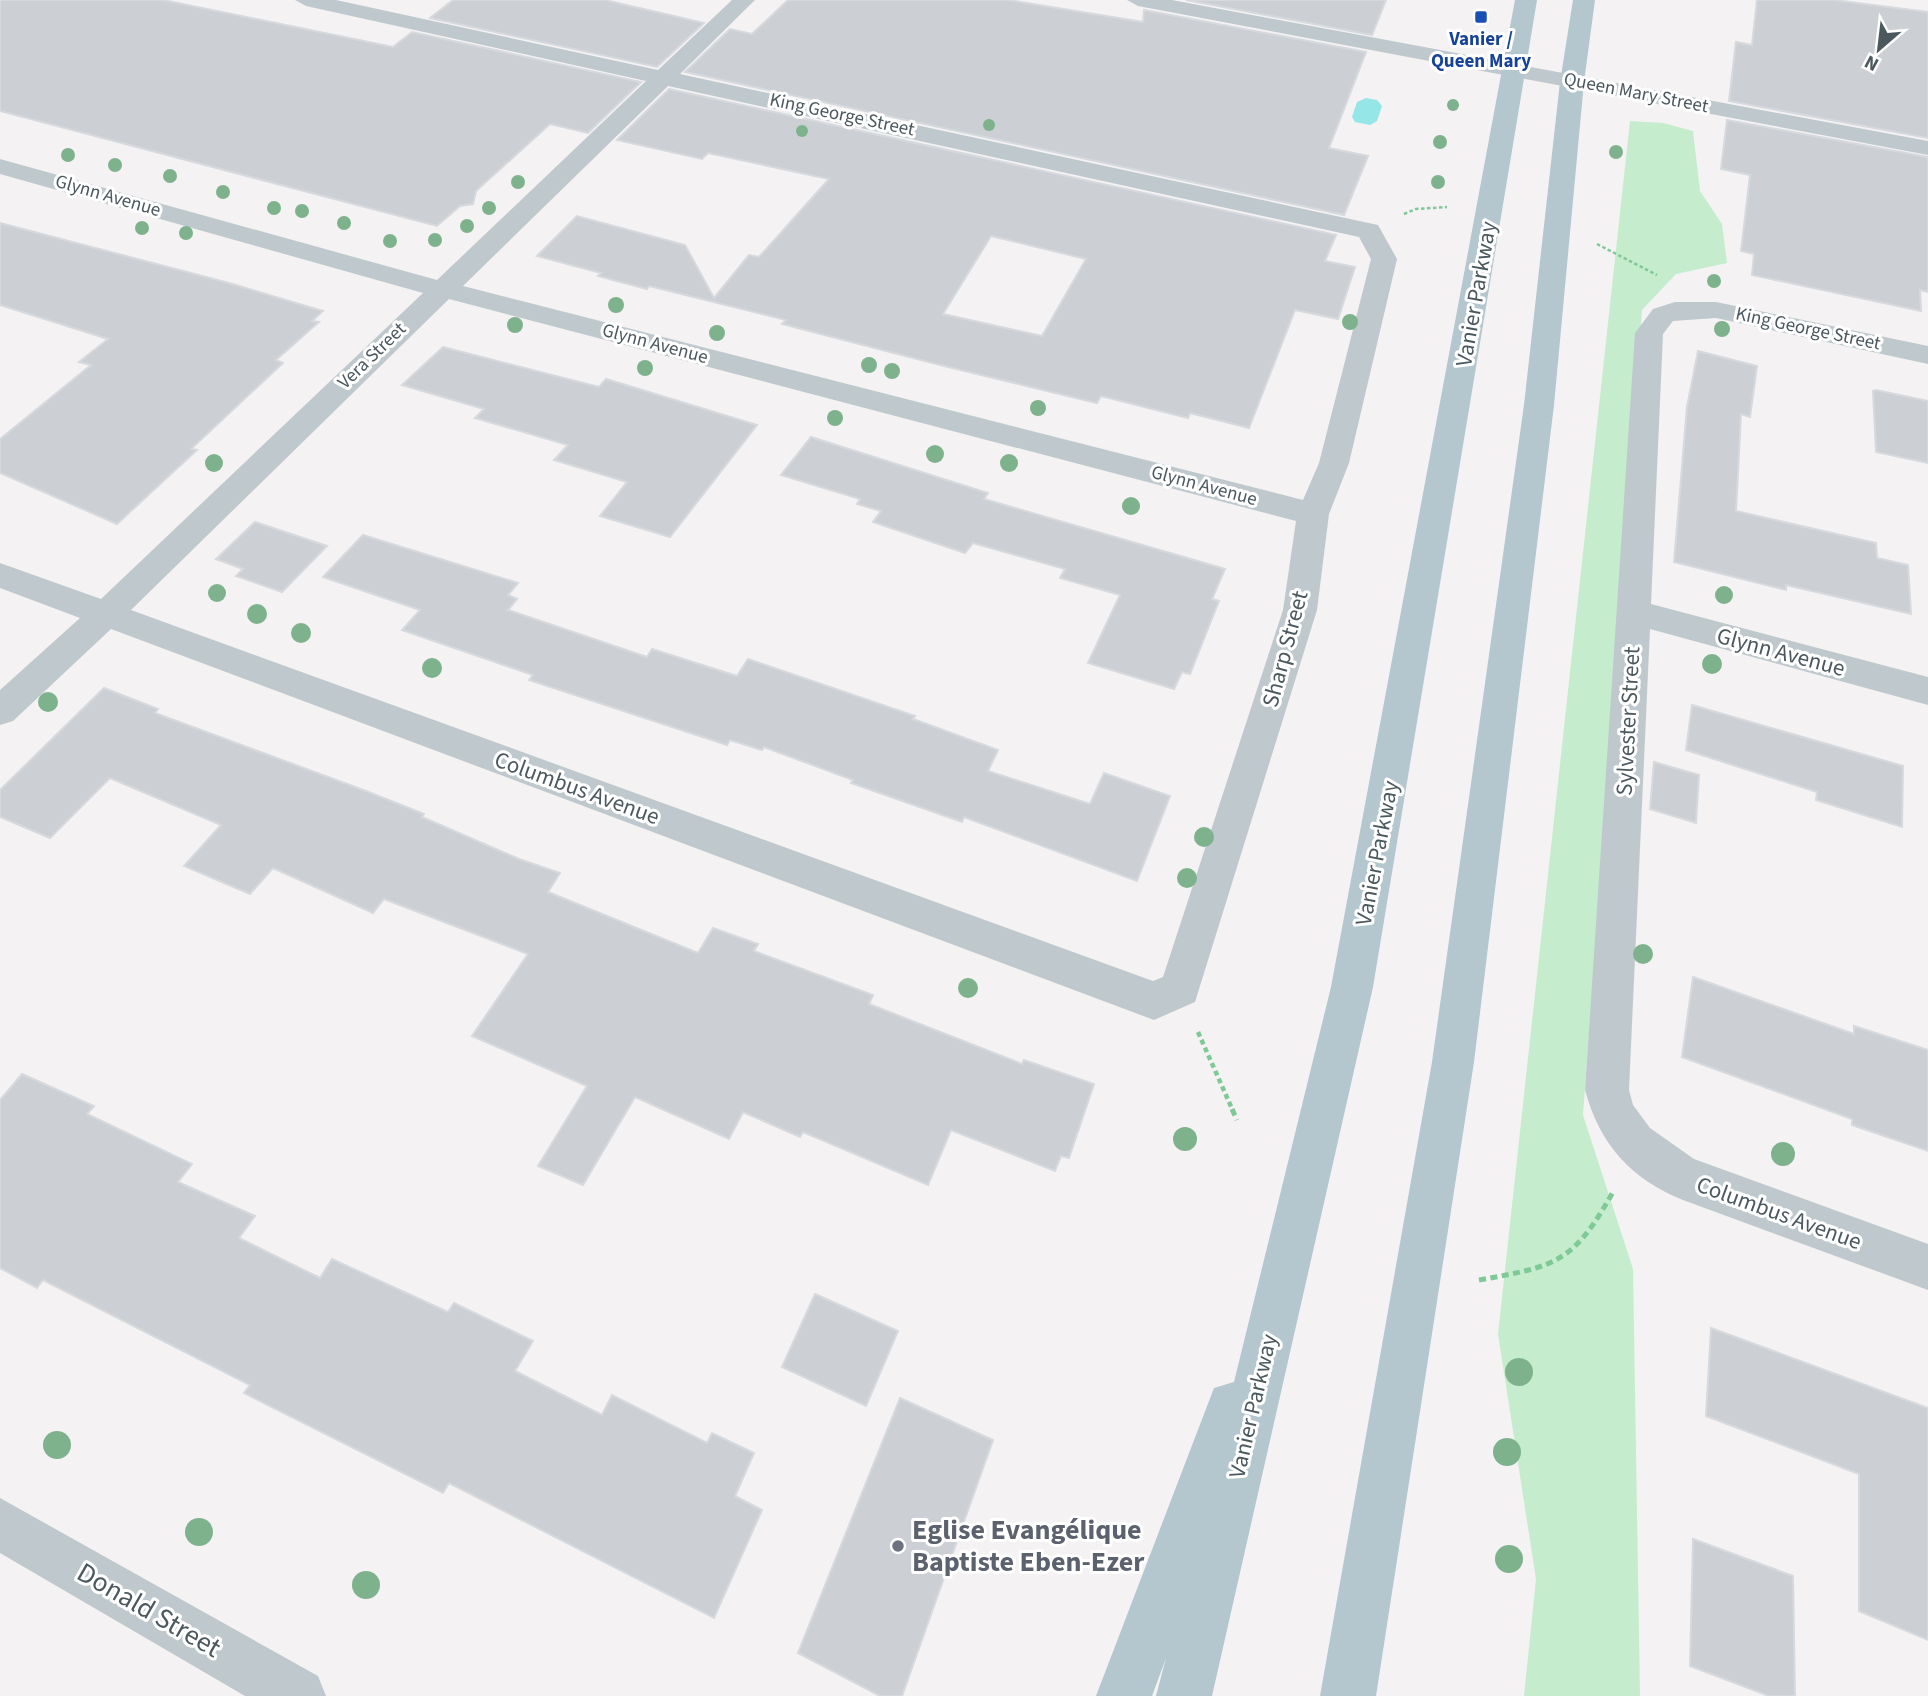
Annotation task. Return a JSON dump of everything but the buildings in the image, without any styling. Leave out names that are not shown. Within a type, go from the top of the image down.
[{"type":"main road","name":"Vanier Parkway","points":[[1184,1696],[1352,987],[1384,822],[1526,0]]},
{"type":"main road","points":[[1348,1696],[1392,1443],[1455,1049],[1539,405],[1572,82],[1584,0]]},
{"type":"main road","points":[[1124,1696],[1291,1247]]},
{"type":"street","name":"King George Street","points":[[306,0],[1337,222],[1369,231],[1372,239]]},
{"type":"street","name":"Vera Street","points":[[0,711],[105,615],[744,0]]},
{"type":"street","name":"Queen Mary Street","points":[[1138,0],[1928,148]]},
{"type":"street","name":"Glynn Avenue","points":[[0,166],[442,289],[1313,514]]},
{"type":"street","name":"Sharp Street","points":[[1167,995],[1300,610],[1313,514],[1334,463],[1384,259],[1372,239]]},
{"type":"street","name":"King George Street","points":[[1695,309],[1928,355]]},
{"type":"street","name":"Sylvester Street","points":[[1637,1148],[1611,1111],[1607,1090],[1649,333],[1663,315],[1695,309]]},
{"type":"street","name":"Columbus Avenue","points":[[0,575],[1167,995]]},
{"type":"street","name":"Glynn Avenue","points":[[1634,612],[1928,691]]},
{"type":"street","name":"Columbus Avenue","points":[[1637,1148],[1656,1165],[1683,1178],[1928,1267]]},
{"type":"street","name":"Donald Street","points":[[0,1524],[298,1696]]},
{"type":"path","points":[[1594,243],[1675,284],[1695,309]]},
{"type":"path","points":[[1167,995],[1237,1120]]},
{"type":"path","points":[[1479,1280],[1541,1269],[1569,1257],[1589,1236],[1637,1148]]},
{"type":"green space","points":[[1630,121],[1663,123],[1693,131],[1700,191],[1722,224],[1727,263],[1676,274],[1642,310],[1583,1115],[1633,1269],[1640,1696],[1524,1696],[1536,1579],[1498,1334]]},
{"type":"water","points":[[1366,98],[1377,100],[1382,106],[1377,121],[1370,125],[1355,122],[1352,117],[1357,102]]},
{"type":"place","name":"Vanier / Queen Mary","points":[[1481,17]]},
{"type":"place","name":"Eglise Evangélique Baptiste Eben-Ezer","points":[[898,1546]]}]
